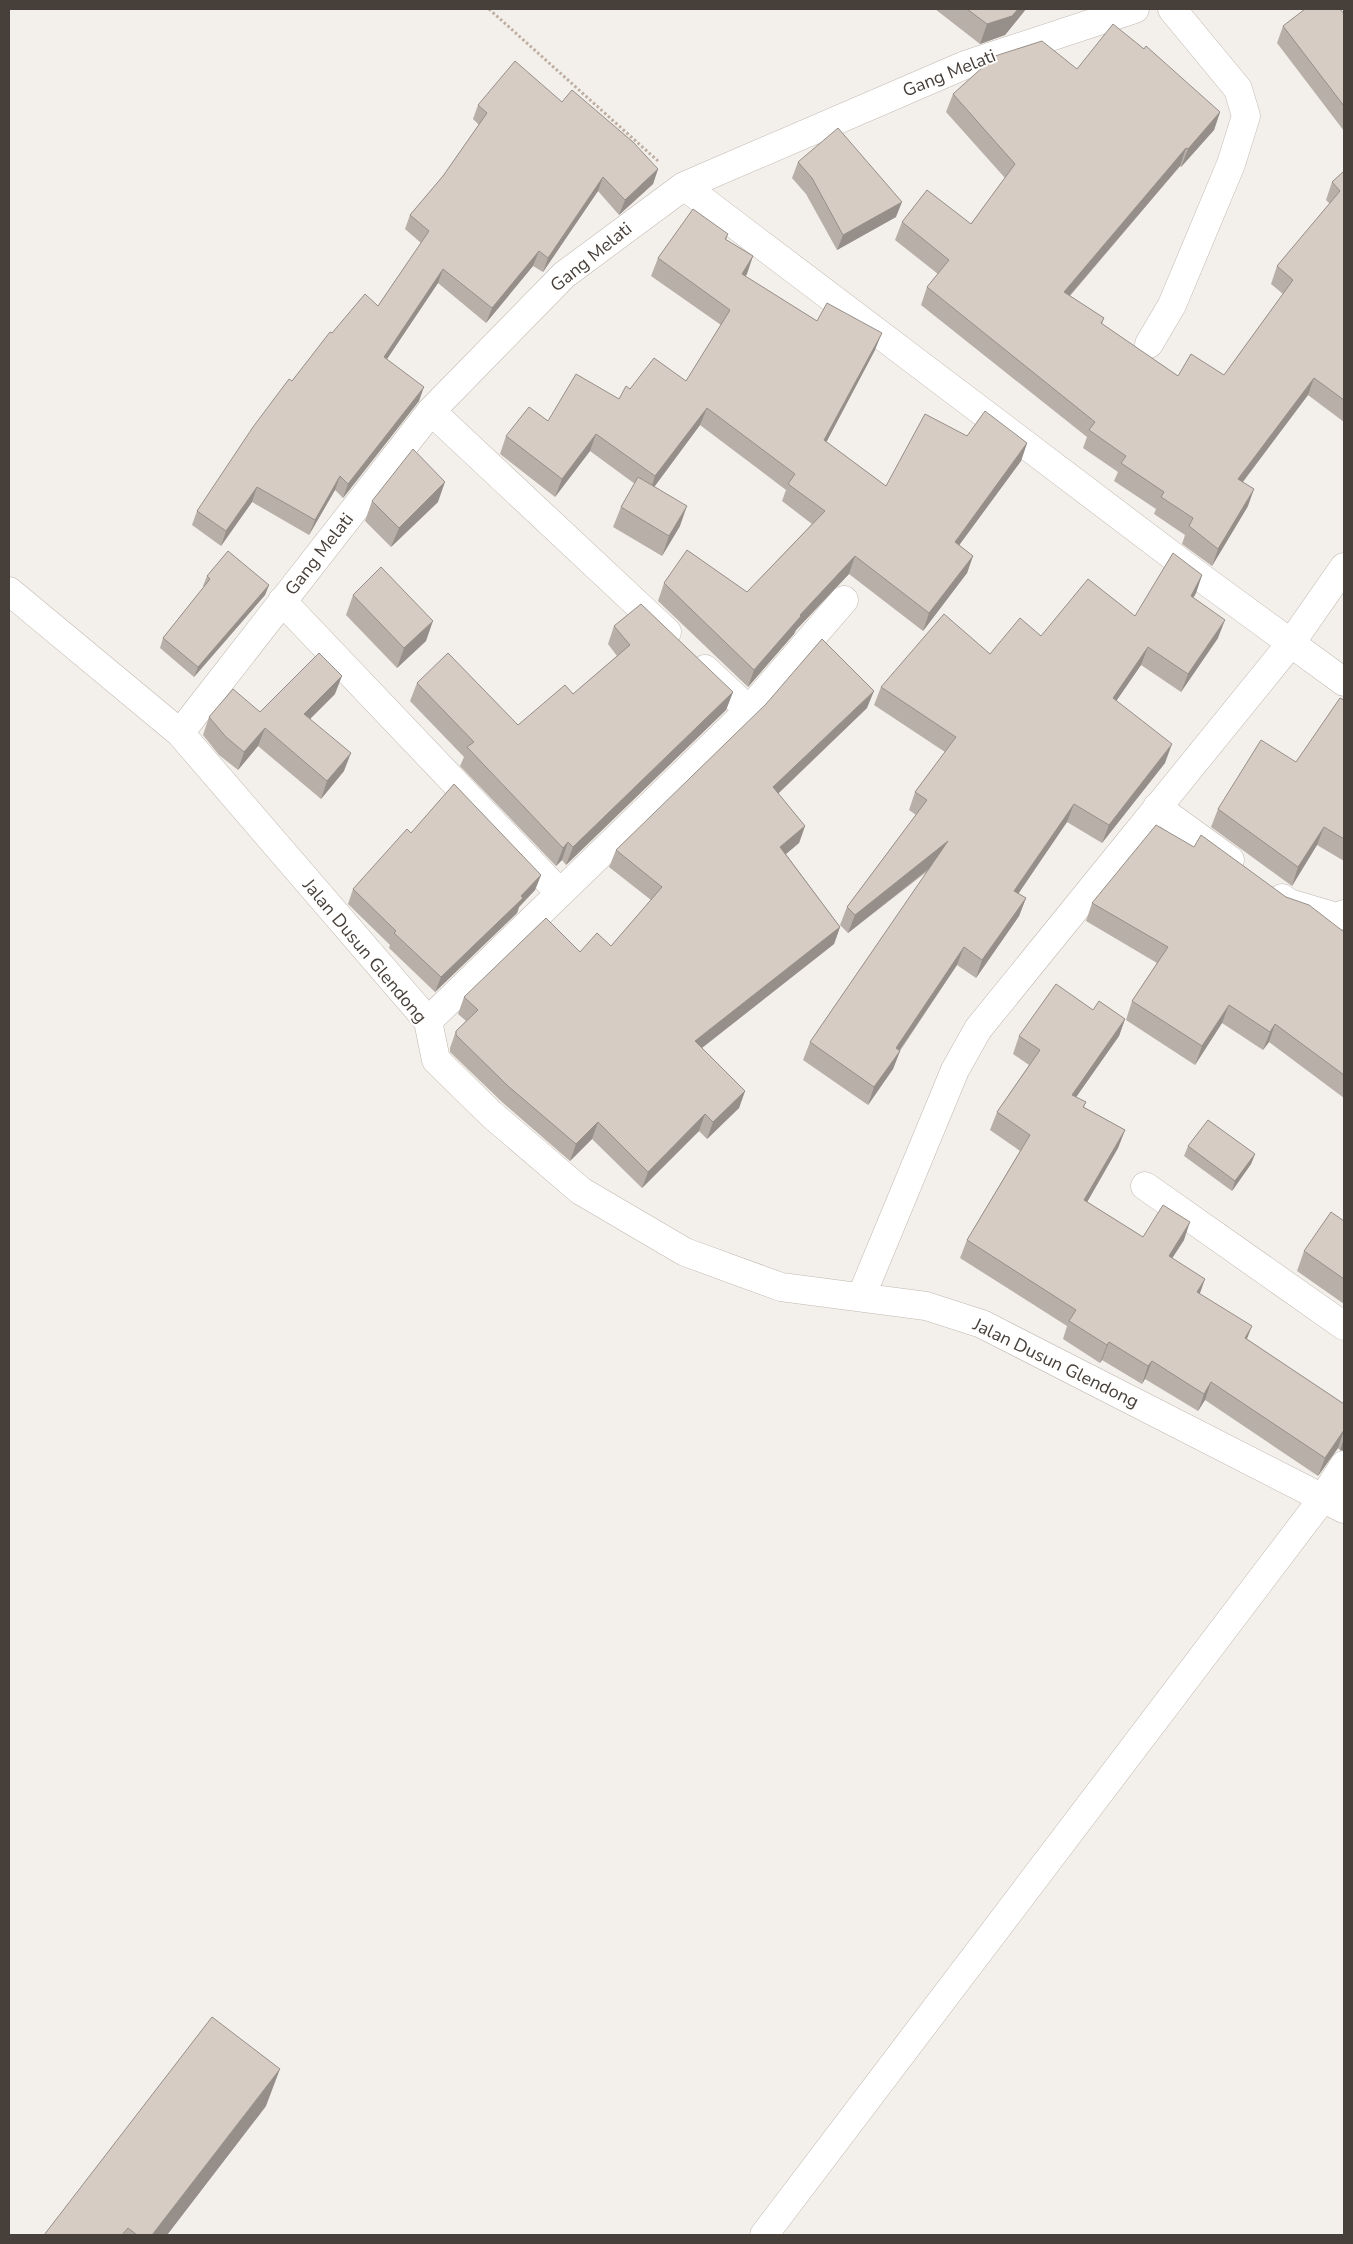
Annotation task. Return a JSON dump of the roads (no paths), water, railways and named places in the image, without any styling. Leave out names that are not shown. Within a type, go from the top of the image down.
[{"type":"street","name":"Gang Melati","points":[[180,734],[431,411],[564,275],[684,186],[965,65],[1135,9]]},
{"type":"street","points":[[1149,344],[1172,305],[1230,164],[1246,116],[1238,89],[1172,9]]},
{"type":"street","points":[[684,186],[1199,576],[1344,682]]},
{"type":"street","points":[[431,411],[608,575],[749,710]]},
{"type":"street","points":[[860,1297],[955,1070],[978,1029],[1291,643],[1344,567]]},
{"type":"street","name":"Jalan Dusun Glendong","points":[[9,591],[180,734],[428,1021],[436,1060],[491,1114],[581,1191],[685,1252],[780,1287],[926,1306],[982,1324],[1333,1504]]},
{"type":"street","points":[[428,1021],[749,710],[844,600]]},
{"type":"street","points":[[282,601],[560,893]]},
{"type":"street","points":[[1157,807],[1289,903],[1336,917],[1344,914]]},
{"type":"street","points":[[1145,1186],[1344,1326]]},
{"type":"street","points":[[764,2235],[1333,1504],[1344,1465]]}]
